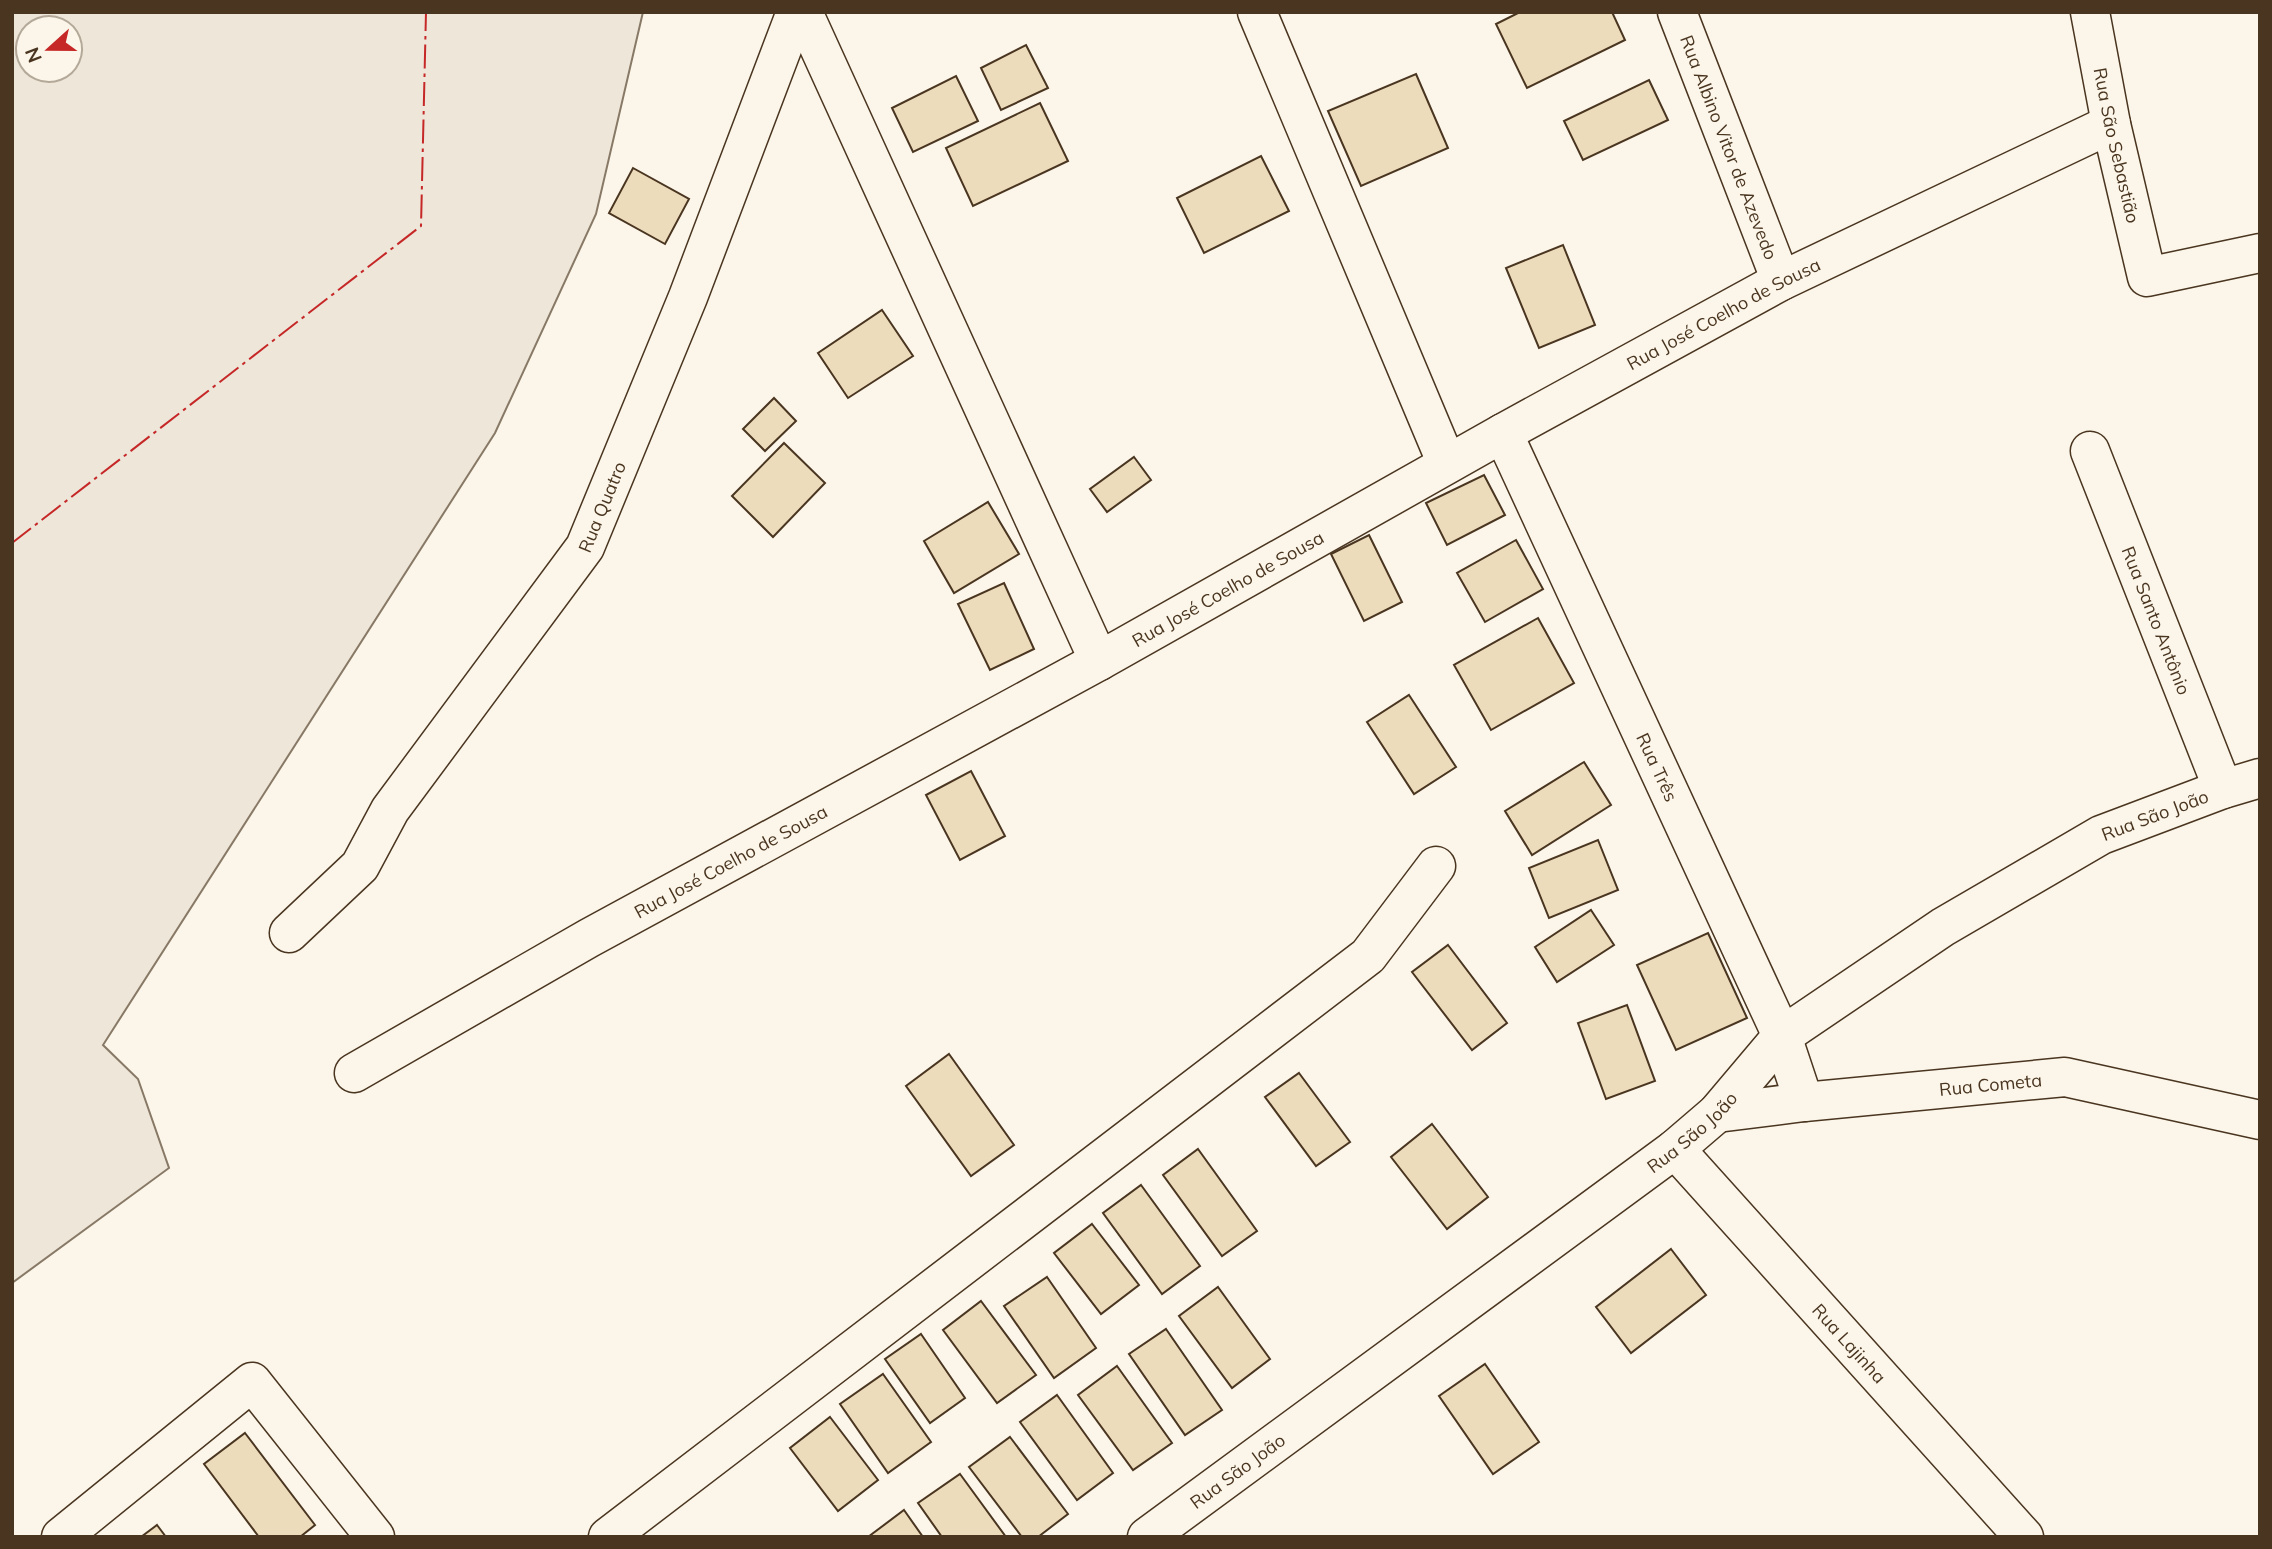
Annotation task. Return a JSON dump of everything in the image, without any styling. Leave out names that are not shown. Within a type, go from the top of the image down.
[{"type":"street","name":"Rua Quatro","points":[[289,933],[360,866],[390,810],[585,547],[688,297],[796,12]]},
{"type":"street","points":[[803,12],[1099,661]]},
{"type":"street","points":[[1257,12],[1447,464]]},
{"type":"street","name":"Rua Albino Vitor de Azevedo","points":[[1677,12],[1781,281]]},
{"type":"street","name":"Rua São Sebastião","points":[[2090,12],[2111,124],[2147,277],[2260,253]]},
{"type":"street","name":"Rua José Coelho de Sousa","points":[[354,1073],[589,938],[1099,661],[1447,464],[1781,281],[2111,124]]},
{"type":"street","name":"Rua Três","points":[[1503,433],[1782,1036],[1804,1102]]},
{"type":"street","name":"Rua Santo Antônio","points":[[2090,451],[2223,789]]},
{"type":"street","name":"Rua São João","points":[[1147,1537],[1675,1149],[1717,1113],[1782,1036],[1943,927],[2101,835],[2223,789],[2260,778]]},
{"type":"street","points":[[608,1537],[1368,956],[1436,866]]},
{"type":"street","name":"Rua Cometa","points":[[1717,1113],[2065,1077],[2260,1120]]},
{"type":"street","name":"Rua Lajinha","points":[[1675,1149],[2024,1537]]},
{"type":"street","points":[[61,1537],[252,1382],[375,1537]]},
{"type":"shaded area","points":[[12,12],[643,12],[596,214],[495,433],[103,1045],[138,1079],[169,1168],[12,1283]]},
{"type":"building","points":[[1520,12],[1612,12],[1625,40],[1527,88],[1496,24]]},
{"type":"building","points":[[1026,45],[1048,88],[1001,110],[981,68]]},
{"type":"building","points":[[1416,74],[1448,148],[1361,186],[1328,111]]},
{"type":"building","points":[[956,76],[978,121],[913,152],[892,108]]},
{"type":"building","points":[[1649,80],[1668,120],[1583,160],[1564,121]]},
{"type":"building","points":[[1040,103],[1068,161],[973,206],[946,148]]},
{"type":"building","points":[[1261,156],[1289,211],[1204,253],[1177,198]]},
{"type":"building","points":[[633,168],[689,199],[665,244],[609,213]]},
{"type":"building","points":[[1563,245],[1595,325],[1539,348],[1506,268]]},
{"type":"building","points":[[882,310],[913,356],[848,398],[818,353]]},
{"type":"building","points":[[774,398],[796,421],[765,451],[743,429]]},
{"type":"building","points":[[784,443],[825,483],[773,537],[732,496]]},
{"type":"building","points":[[1134,457],[1151,480],[1107,512],[1090,489]]},
{"type":"building","points":[[1484,475],[1505,515],[1447,545],[1426,503]]},
{"type":"building","points":[[988,502],[1019,554],[954,593],[924,541]]},
{"type":"building","points":[[1369,535],[1402,602],[1364,621],[1331,554]]},
{"type":"building","points":[[1516,540],[1543,589],[1485,622],[1457,573]]},
{"type":"building","points":[[1004,583],[1034,649],[990,670],[958,604]]},
{"type":"building","points":[[1538,618],[1574,683],[1491,730],[1454,665]]},
{"type":"building","points":[[1409,695],[1456,767],[1414,794],[1367,722]]},
{"type":"building","points":[[1584,762],[1611,805],[1532,855],[1505,811]]},
{"type":"building","points":[[971,771],[1005,836],[960,860],[926,795]]},
{"type":"building","points":[[1598,840],[1618,890],[1549,918],[1529,868]]},
{"type":"building","points":[[1591,910],[1614,945],[1557,982],[1535,947]]},
{"type":"building","points":[[1708,933],[1747,1018],[1676,1050],[1637,965]]},
{"type":"building","points":[[1448,945],[1507,1023],[1472,1050],[1412,972]]},
{"type":"building","points":[[1627,1005],[1655,1081],[1606,1099],[1578,1023]]},
{"type":"building","points":[[949,1054],[1014,1145],[971,1176],[906,1086]]},
{"type":"building","points":[[1299,1073],[1350,1142],[1316,1166],[1265,1097]]},
{"type":"building","points":[[1432,1124],[1488,1197],[1447,1229],[1391,1157]]},
{"type":"building","points":[[1198,1149],[1257,1231],[1222,1256],[1163,1175]]},
{"type":"building","points":[[1141,1185],[1200,1266],[1162,1294],[1103,1213]]},
{"type":"building","points":[[1092,1224],[1139,1285],[1101,1314],[1054,1253]]},
{"type":"building","points":[[1671,1249],[1706,1295],[1631,1353],[1596,1307]]},
{"type":"building","points":[[1047,1277],[1096,1348],[1054,1378],[1004,1306]]},
{"type":"building","points":[[1218,1287],[1270,1359],[1232,1388],[1179,1316]]},
{"type":"building","points":[[981,1301],[1036,1375],[997,1403],[943,1330]]},
{"type":"building","points":[[1166,1329],[1222,1410],[1185,1435],[1129,1354]]},
{"type":"building","points":[[921,1334],[965,1398],[930,1423],[885,1359]]},
{"type":"building","points":[[1485,1364],[1539,1442],[1493,1474],[1439,1396]]},
{"type":"building","points":[[1117,1366],[1172,1443],[1133,1470],[1078,1395]]},
{"type":"building","points":[[883,1374],[931,1442],[888,1473],[840,1404]]},
{"type":"building","points":[[1057,1395],[1113,1473],[1077,1500],[1020,1422]]},
{"type":"building","points":[[830,1417],[878,1480],[838,1511],[790,1448]]},
{"type":"building","points":[[245,1433],[315,1525],[300,1537],[259,1537],[204,1464]]},
{"type":"building","points":[[1010,1437],[1068,1514],[1038,1537],[1022,1537],[969,1467]]},
{"type":"building","points":[[960,1474],[1006,1537],[942,1537],[918,1503]]},
{"type":"building","points":[[904,1510],[923,1537],[868,1537]]},
{"type":"building","points":[[157,1525],[166,1537],[141,1537]]},
{"type":"power","points":[[12,543],[421,226],[426,12]]}]
